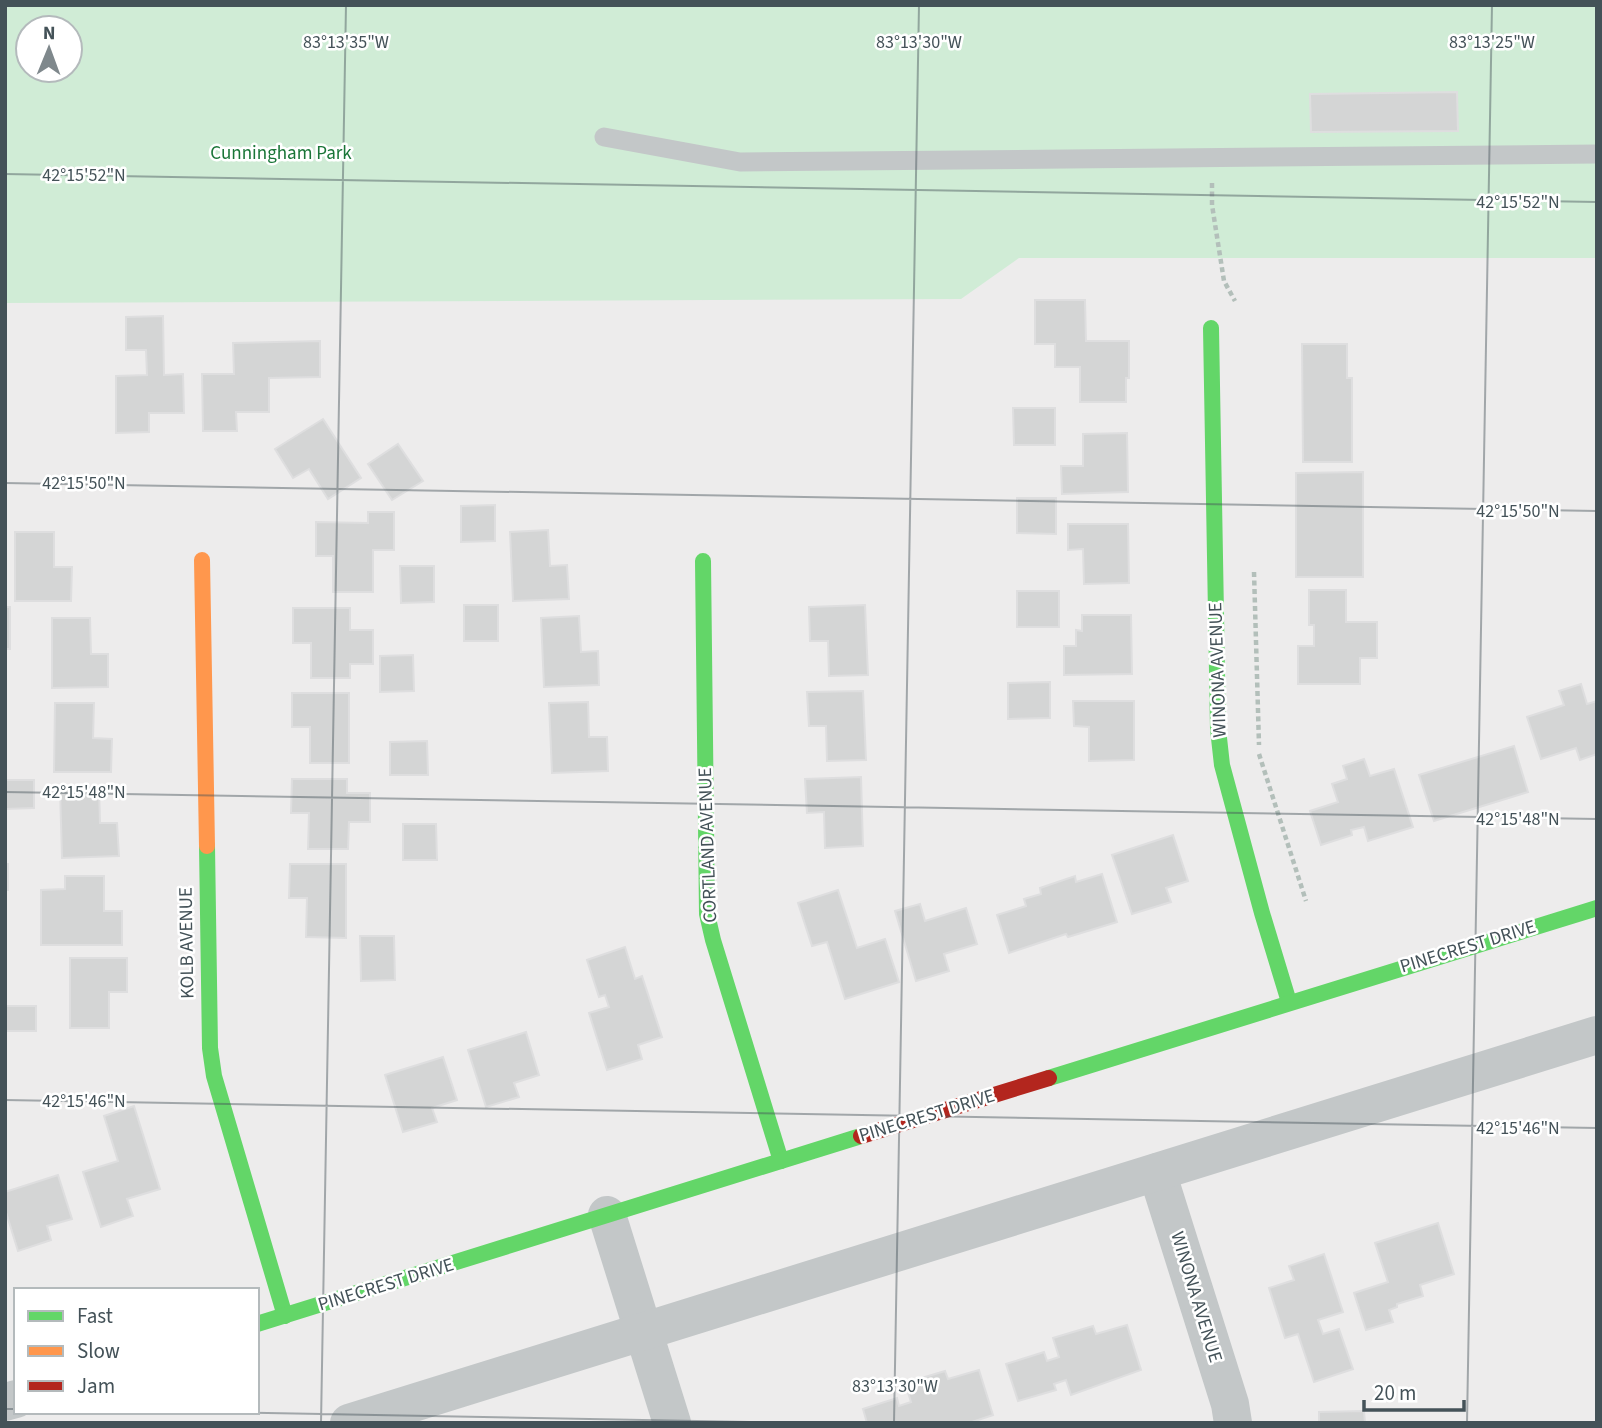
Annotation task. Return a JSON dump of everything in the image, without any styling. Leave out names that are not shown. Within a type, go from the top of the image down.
[{"type":"street","name":"WINONA AVENUE","points":[[1211,328],[1218,729],[1222,765],[1289,1002]]},
{"type":"street","name":"KOLB AVENUE","points":[[202,560],[210,1048],[214,1076],[285,1316]]},
{"type":"street","name":"CORTLAND AVENUE","points":[[703,561],[707,915],[781,1161]]},
{"type":"street","name":"PINECREST DRIVE","points":[[259,1323],[1597,908]]},
{"type":"street","points":[[349,1423],[1597,1035]]},
{"type":"street","name":"WINONA AVENUE","points":[[1157,1172],[1230,1404],[1233,1423]]},
{"type":"street","points":[[607,1215],[672,1423]]},
{"type":"lane","points":[[604,137],[740,162],[1597,154]]},
{"type":"green space","name":"Cunningham Park","points":[[5,5],[1597,5],[1597,258],[1019,258],[961,299],[5,303]]},
{"type":"building","points":[[1457,92],[1458,131],[1311,132],[1310,94]]},
{"type":"building","points":[[1035,300],[1085,300],[1086,341],[1129,341],[1126,402],[1080,402],[1080,367],[1055,367],[1055,344],[1035,344]]},
{"type":"building","points":[[163,316],[164,375],[183,374],[184,413],[149,413],[149,432],[116,433],[116,376],[147,375],[146,350],[126,350],[126,317]]},
{"type":"building","points":[[320,341],[320,377],[269,378],[269,412],[236,412],[237,431],[203,431],[202,374],[234,374],[233,343]]},
{"type":"building","points":[[1302,344],[1347,344],[1347,378],[1352,378],[1352,462],[1303,462]]},
{"type":"building","points":[[1013,408],[1055,408],[1055,445],[1014,445]]},
{"type":"building","points":[[323,419],[361,478],[328,499],[309,469],[293,478],[275,449]]},
{"type":"building","points":[[1127,433],[1128,492],[1062,494],[1061,466],[1083,466],[1083,434]]},
{"type":"building","points":[[398,444],[423,481],[392,500],[368,464]]},
{"type":"building","points":[[1363,472],[1363,577],[1296,577],[1296,473]]},
{"type":"building","points":[[1017,498],[1056,498],[1056,534],[1017,533]]},
{"type":"building","points":[[495,505],[495,541],[461,542],[461,506]]},
{"type":"building","points":[[368,512],[394,512],[394,550],[373,550],[373,592],[333,592],[333,556],[316,556],[316,522],[368,523]]},
{"type":"building","points":[[1068,524],[1128,524],[1129,583],[1084,584],[1083,549],[1068,550]]},
{"type":"building","points":[[548,530],[550,566],[567,565],[569,599],[513,601],[510,532]]},
{"type":"building","points":[[15,532],[54,532],[54,567],[72,567],[71,601],[15,601]]},
{"type":"building","points":[[400,566],[434,566],[434,602],[401,603]]},
{"type":"building","points":[[1309,590],[1346,590],[1346,622],[1377,622],[1377,658],[1360,658],[1360,684],[1298,684],[1298,646],[1314,646],[1314,625],[1309,625]]},
{"type":"building","points":[[1017,591],[1059,591],[1059,627],[1017,627]]},
{"type":"building","points":[[464,605],[498,605],[498,641],[464,641]]},
{"type":"building","points":[[865,605],[868,675],[829,676],[828,641],[810,641],[809,607]]},
{"type":"building","points":[[5,607],[10,607],[10,649],[5,649]]},
{"type":"building","points":[[293,608],[350,608],[350,630],[373,630],[373,664],[350,664],[350,678],[311,678],[311,643],[293,643]]},
{"type":"building","points":[[1082,615],[1131,615],[1132,674],[1064,675],[1064,646],[1076,646],[1076,630],[1082,631]]},
{"type":"building","points":[[579,616],[581,652],[598,651],[599,685],[544,687],[541,618]]},
{"type":"building","points":[[52,618],[90,618],[91,654],[108,654],[108,687],[52,688]]},
{"type":"building","points":[[413,655],[414,691],[380,692],[380,656]]},
{"type":"building","points":[[1050,682],[1050,718],[1008,719],[1008,683]]},
{"type":"building","points":[[1581,684],[1587,704],[1597,701],[1597,754],[1580,760],[1576,748],[1541,759],[1527,717],[1564,705],[1559,691]]},
{"type":"building","points":[[863,691],[866,760],[827,761],[826,726],[809,726],[807,692]]},
{"type":"building","points":[[292,693],[349,693],[349,763],[310,763],[310,727],[292,727]]},
{"type":"building","points":[[1073,701],[1134,701],[1134,760],[1089,761],[1089,727],[1074,726]]},
{"type":"building","points":[[588,702],[589,737],[607,737],[608,771],[552,773],[549,703]]},
{"type":"building","points":[[55,703],[94,703],[93,738],[112,739],[111,772],[54,772]]},
{"type":"building","points":[[427,741],[428,775],[390,775],[390,742]]},
{"type":"building","points":[[1514,746],[1528,792],[1434,821],[1419,775]]},
{"type":"building","points":[[1364,759],[1370,776],[1394,769],[1413,827],[1368,841],[1364,827],[1351,830],[1352,835],[1321,845],[1310,811],[1338,802],[1332,784],[1347,779],[1343,766]]},
{"type":"building","points":[[861,777],[863,846],[825,848],[824,812],[807,813],[805,779]]},
{"type":"building","points":[[292,779],[347,779],[347,793],[370,793],[370,822],[349,822],[348,849],[308,849],[309,813],[291,813]]},
{"type":"building","points":[[5,780],[34,780],[34,808],[5,809]]},
{"type":"building","points":[[99,787],[100,823],[117,823],[119,856],[62,858],[60,789]]},
{"type":"building","points":[[403,824],[436,824],[437,860],[403,860]]},
{"type":"building","points":[[1173,835],[1188,881],[1166,888],[1171,902],[1132,914],[1112,855]]},
{"type":"building","points":[[5,864],[8,864],[8,890],[5,890]]},
{"type":"building","points":[[290,864],[346,864],[346,938],[306,937],[307,898],[289,898]]},
{"type":"building","points":[[1102,874],[1117,922],[1068,937],[1066,934],[1009,953],[997,915],[1026,906],[1024,899],[1041,894],[1040,888],[1075,876],[1076,882]]},
{"type":"building","points":[[65,876],[104,876],[104,911],[122,911],[122,945],[41,945],[41,890],[65,889]]},
{"type":"building","points":[[838,890],[857,948],[885,939],[899,982],[845,999],[827,942],[812,946],[798,903]]},
{"type":"building","points":[[920,904],[925,921],[966,908],[977,944],[944,954],[949,971],[916,981],[895,911]]},
{"type":"building","points":[[360,936],[394,936],[395,980],[361,981]]},
{"type":"building","points":[[625,947],[635,979],[642,976],[662,1037],[638,1045],[642,1059],[607,1070],[589,1013],[609,1007],[605,995],[599,997],[587,960]]},
{"type":"building","points":[[70,958],[127,958],[127,992],[109,992],[109,1028],[70,1028]]},
{"type":"building","points":[[5,1006],[36,1006],[36,1031],[5,1031]]},
{"type":"building","points":[[526,1032],[539,1075],[514,1083],[519,1097],[486,1107],[468,1050]]},
{"type":"building","points":[[443,1057],[457,1100],[432,1108],[437,1122],[403,1132],[385,1075]]},
{"type":"building","points":[[134,1106],[160,1189],[127,1199],[133,1216],[101,1227],[83,1172],[118,1161],[104,1116]]},
{"type":"building","points":[[58,1175],[72,1219],[47,1226],[51,1240],[18,1251],[5,1209],[5,1192]]},
{"type":"building","points":[[1438,1223],[1454,1274],[1420,1285],[1423,1296],[1397,1304],[1397,1307],[1389,1310],[1393,1322],[1366,1330],[1354,1293],[1388,1282],[1375,1243]]},
{"type":"building","points":[[1324,1254],[1343,1312],[1318,1320],[1323,1334],[1339,1329],[1353,1369],[1314,1382],[1298,1334],[1285,1338],[1269,1288],[1294,1280],[1289,1266]]},
{"type":"building","points":[[1127,1325],[1141,1370],[1071,1395],[1066,1380],[1054,1384],[1056,1390],[1018,1401],[1006,1364],[1044,1352],[1047,1361],[1059,1357],[1053,1338],[1093,1326],[1096,1334]]},
{"type":"building","points":[[979,1370],[993,1415],[969,1423],[867,1423],[863,1409],[897,1398],[899,1406],[911,1402],[905,1383],[945,1371],[948,1379]]},
{"type":"building","points":[[1364,1411],[1365,1423],[1319,1423],[1319,1412]]},
{"type":"traffic: fast","points":[[1211,328],[1218,729],[1222,765],[1289,1002]]},
{"type":"traffic: fast","points":[[703,561],[707,914],[781,1161]]},
{"type":"traffic: fast","points":[[207,846],[210,1048],[214,1076],[285,1316]]},
{"type":"traffic: fast","points":[[1049,1078],[1597,908]]},
{"type":"traffic: fast","points":[[259,1323],[861,1136]]},
{"type":"traffic: slow","points":[[202,560],[207,846]]},
{"type":"traffic: jam","points":[[861,1136],[1049,1078]]}]
